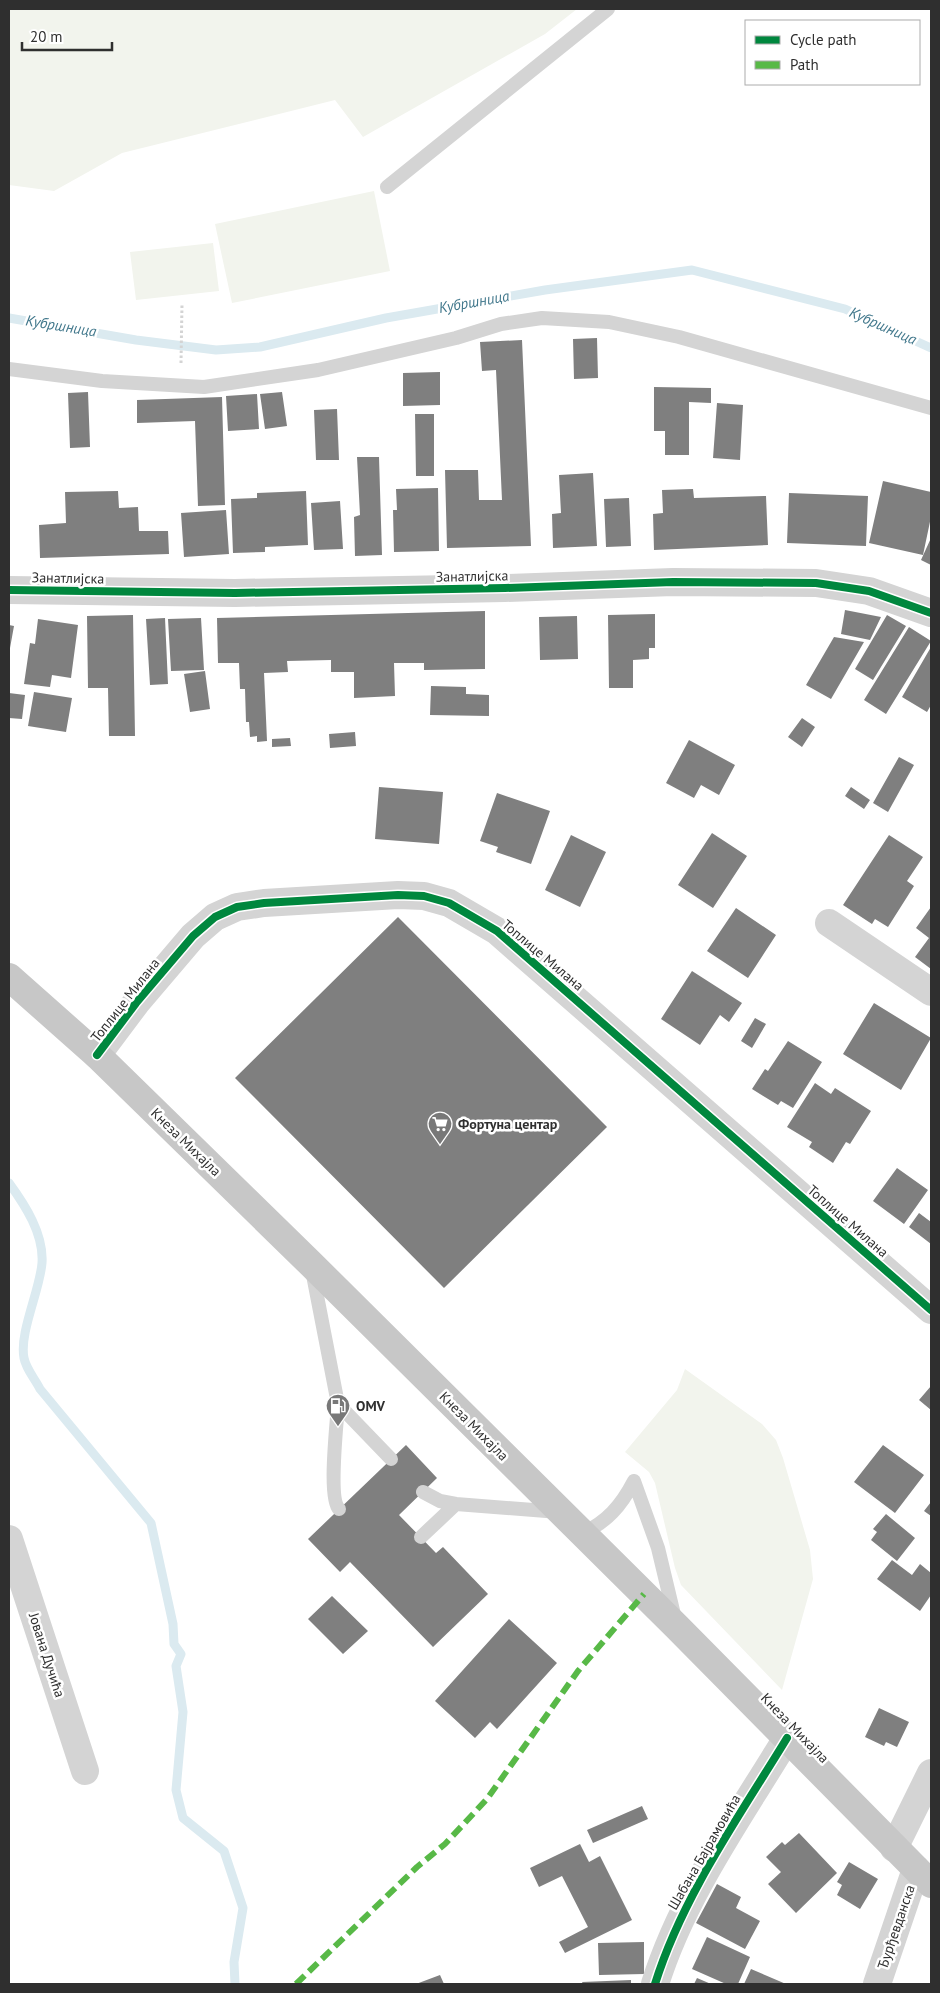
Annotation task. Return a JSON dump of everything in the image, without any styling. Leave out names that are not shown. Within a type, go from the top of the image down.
[{"type":"main road","name":"Кнеза Михајла","points":[[9,977],[97,1055],[311,1264],[581,1534],[677,1627],[894,1848],[924,1876]]},
{"type":"street","name":"Занатлијска","points":[[9,590],[234,593],[505,588],[673,582],[816,583],[869,591],[931,613]]},
{"type":"street","name":"Топлице Милана","points":[[97,1055],[140,998],[193,936],[215,917],[237,907],[264,903],[398,895],[424,896],[449,903],[497,931],[931,1310]]},
{"type":"street","points":[[829,923],[931,992]]},
{"type":"street","name":"Јована Дучића","points":[[9,1539],[86,1771]]},
{"type":"street","name":"Шабана Бајрамовића","points":[[655,1984],[676,1926],[691,1897],[787,1738]]},
{"type":"street","points":[[894,1848],[931,1773]]},
{"type":"street","name":"Ђурђевданска","points":[[876,1984],[924,1876]]},
{"type":"lane","points":[[387,187],[608,9]]},
{"type":"lane","points":[[9,369],[102,381],[204,386],[318,370],[456,338],[501,324],[542,318],[609,322],[679,337],[931,408]]},
{"type":"lane","points":[[311,1264],[338,1404],[333,1491],[336,1506],[339,1509]]},
{"type":"lane","points":[[338,1404],[391,1459]]},
{"type":"lane","points":[[581,1534],[614,1513],[634,1481],[658,1548],[677,1627]]},
{"type":"lane","points":[[423,1492],[440,1501],[456,1504],[561,1512]]},
{"type":"lane","points":[[421,1537],[456,1504]]},
{"type":"path","points":[[180,367],[182,304]]},
{"type":"shaded area","points":[[9,9],[577,9],[545,34],[363,137],[335,100],[122,153],[54,191],[9,185]]},
{"type":"shaded area","points":[[374,191],[390,271],[232,303],[215,224]]},
{"type":"shaded area","points":[[213,243],[219,291],[136,300],[130,252]]},
{"type":"shaded area","points":[[685,1369],[762,1424],[776,1440],[783,1458],[810,1550],[813,1579],[782,1690],[681,1585],[675,1568],[655,1483],[649,1472],[625,1452],[677,1390]]},
{"type":"building","points":[[597,338],[598,378],[574,379],[573,339]]},
{"type":"building","points":[[522,340],[531,546],[447,548],[445,470],[478,470],[479,500],[502,500],[496,370],[482,371],[480,342]]},
{"type":"building","points":[[440,372],[440,405],[403,406],[403,373]]},
{"type":"building","points":[[654,387],[711,388],[711,403],[689,402],[689,455],[665,455],[665,431],[654,431]]},
{"type":"building","points":[[88,392],[90,447],[70,448],[68,393]]},
{"type":"building","points":[[282,392],[287,426],[265,429],[260,394]]},
{"type":"building","points":[[257,394],[259,429],[228,431],[226,396]]},
{"type":"building","points":[[222,397],[225,505],[198,506],[195,421],[137,423],[137,400]]},
{"type":"building","points":[[717,403],[743,405],[740,460],[713,458]]},
{"type":"building","points":[[337,409],[339,460],[316,460],[314,410]]},
{"type":"building","points":[[415,414],[434,414],[434,476],[416,476]]},
{"type":"building","points":[[357,457],[379,457],[382,555],[355,556],[354,517],[360,515]]},
{"type":"building","points":[[593,473],[597,546],[553,548],[552,514],[561,513],[559,475]]},
{"type":"building","points":[[883,481],[931,492],[931,517],[923,555],[869,543]]},
{"type":"building","points":[[438,488],[439,551],[394,552],[393,510],[397,510],[396,489]]},
{"type":"building","points":[[693,489],[694,498],[766,496],[768,545],[654,550],[653,514],[663,513],[662,490]]},
{"type":"building","points":[[118,491],[119,508],[138,507],[139,531],[168,531],[169,554],[40,558],[39,525],[66,523],[65,492]]},
{"type":"building","points":[[306,491],[308,545],[265,547],[265,552],[233,553],[231,499],[257,498],[257,493]]},
{"type":"building","points":[[789,493],[868,496],[866,546],[787,543]]},
{"type":"building","points":[[629,498],[631,546],[606,547],[604,499]]},
{"type":"building","points":[[340,501],[343,549],[314,550],[311,503]]},
{"type":"building","points":[[226,510],[229,554],[184,557],[181,513]]},
{"type":"building","points":[[931,538],[931,565],[921,560]]},
{"type":"building","points":[[845,610],[881,617],[870,640],[841,634]]},
{"type":"building","points":[[485,611],[485,669],[424,670],[424,663],[394,663],[395,696],[354,698],[354,672],[331,672],[331,660],[287,661],[288,672],[264,673],[267,741],[257,742],[257,736],[250,737],[249,722],[246,722],[245,689],[240,689],[239,663],[218,663],[217,618]]},
{"type":"building","points":[[655,614],[655,648],[649,648],[649,659],[633,660],[633,688],[609,688],[608,615]]},
{"type":"building","points":[[133,615],[135,736],[109,736],[108,688],[88,688],[87,616]]},
{"type":"building","points":[[887,615],[906,626],[873,680],[855,669]]},
{"type":"building","points":[[577,616],[578,659],[540,660],[539,617]]},
{"type":"building","points":[[165,618],[168,684],[150,685],[146,619]]},
{"type":"building","points":[[201,618],[204,670],[171,671],[168,619]]},
{"type":"building","points":[[38,619],[78,625],[71,678],[52,675],[50,687],[24,684],[30,643],[35,644]]},
{"type":"building","points":[[9,625],[14,626],[10,648],[9,648]]},
{"type":"building","points":[[909,627],[931,641],[886,714],[864,700]]},
{"type":"building","points":[[834,637],[864,642],[831,699],[806,685]]},
{"type":"building","points":[[931,647],[931,705],[927,712],[902,697]]},
{"type":"building","points":[[205,671],[210,709],[190,712],[184,674]]},
{"type":"building","points":[[431,686],[466,687],[466,694],[489,695],[489,716],[430,715]]},
{"type":"building","points":[[34,692],[72,698],[66,732],[28,726]]},
{"type":"building","points":[[9,693],[25,695],[22,719],[9,718]]},
{"type":"building","points":[[802,718],[815,727],[802,747],[788,737]]},
{"type":"building","points":[[355,732],[356,746],[330,748],[329,734]]},
{"type":"building","points":[[290,738],[291,746],[272,747],[272,739]]},
{"type":"building","points":[[689,740],[735,765],[719,795],[701,785],[694,798],[666,783]]},
{"type":"building","points":[[899,757],[914,765],[888,812],[873,803]]},
{"type":"building","points":[[379,787],[443,792],[439,844],[375,839]]},
{"type":"building","points":[[851,787],[870,800],[864,809],[845,796]]},
{"type":"building","points":[[497,793],[550,811],[531,864],[496,852],[498,847],[480,841]]},
{"type":"building","points":[[712,833],[747,856],[713,908],[678,885]]},
{"type":"building","points":[[571,835],[606,852],[580,907],[545,890]]},
{"type":"building","points":[[889,835],[923,857],[907,881],[914,886],[888,927],[875,919],[872,924],[843,905]]},
{"type":"building","points":[[931,907],[931,969],[915,957],[929,938],[916,928]]},
{"type":"building","points":[[736,908],[776,935],[748,978],[707,951]]},
{"type":"building","points":[[398,917],[607,1127],[444,1288],[235,1078]]},
{"type":"building","points":[[692,971],[742,1003],[729,1022],[720,1015],[700,1045],[661,1019]]},
{"type":"building","points":[[874,1003],[931,1038],[901,1090],[843,1054]]},
{"type":"building","points":[[755,1018],[766,1024],[752,1048],[741,1041]]},
{"type":"building","points":[[788,1041],[822,1062],[793,1108],[781,1101],[778,1105],[752,1089],[765,1069],[768,1071]]},
{"type":"building","points":[[815,1083],[831,1094],[835,1088],[871,1111],[850,1144],[846,1142],[833,1163],[809,1147],[812,1142],[787,1127]]},
{"type":"building","points":[[897,1168],[928,1190],[904,1224],[873,1201]]},
{"type":"building","points":[[919,1213],[931,1222],[931,1244],[909,1227]]},
{"type":"building","points":[[931,1386],[931,1410],[919,1400]]},
{"type":"building","points":[[406,1445],[437,1478],[399,1515],[436,1553],[443,1547],[488,1594],[433,1647],[350,1562],[340,1572],[308,1539]]},
{"type":"building","points":[[883,1445],[924,1475],[895,1513],[854,1482]]},
{"type":"building","points":[[931,1502],[931,1516],[924,1511]]},
{"type":"building","points":[[886,1514],[915,1538],[897,1561],[871,1540],[877,1532],[873,1529]]},
{"type":"building","points":[[892,1560],[912,1575],[920,1564],[931,1573],[931,1595],[920,1611],[877,1579]]},
{"type":"building","points":[[332,1596],[368,1631],[343,1654],[308,1619]]},
{"type":"building","points":[[509,1619],[557,1663],[497,1729],[490,1722],[475,1738],[435,1701]]},
{"type":"building","points":[[879,1708],[909,1722],[897,1747],[886,1742],[884,1746],[865,1737]]},
{"type":"building","points":[[642,1806],[648,1819],[593,1843],[587,1830]]},
{"type":"building","points":[[799,1833],[837,1873],[796,1913],[768,1884],[781,1872],[766,1857],[782,1842],[785,1845]]},
{"type":"building","points":[[580,1844],[589,1862],[600,1856],[632,1920],[565,1953],[559,1942],[588,1927],[562,1876],[539,1887],[530,1868]]},
{"type":"building","points":[[849,1862],[878,1879],[860,1909],[837,1895],[842,1885],[837,1882]]},
{"type":"building","points":[[717,1884],[741,1897],[736,1908],[760,1921],[745,1949],[696,1923]]},
{"type":"building","points":[[707,1937],[750,1957],[738,1984],[726,1984],[692,1969]]},
{"type":"building","points":[[644,1942],[644,1974],[599,1975],[598,1943]]},
{"type":"building","points":[[751,1969],[786,1984],[744,1984]]},
{"type":"building","points":[[440,1975],[444,1984],[416,1984]]},
{"type":"building","points":[[697,1978],[711,1984],[694,1984]]},
{"type":"building","points":[[631,1980],[631,1984],[583,1984],[582,1982]]},
{"type":"waterway","name":"Кубршница","points":[[9,318],[136,340],[216,350],[260,347],[386,318],[545,290],[692,270],[845,309],[931,348]]},
{"type":"waterway","points":[[9,1183],[32,1220],[42,1252],[40,1274],[24,1336],[23,1348],[27,1366],[40,1389],[151,1523],[173,1624],[174,1644],[181,1654],[176,1666],[183,1712],[176,1790],[183,1818],[224,1851],[243,1908],[234,1962],[235,1984]]},
{"type":"marked path","points":[[296,1984],[417,1867],[445,1844],[487,1799],[578,1671],[644,1594]]},
{"type":"cycle path","points":[[9,590],[235,593],[505,588],[673,582],[816,583],[869,591],[931,613]]},
{"type":"cycle path","points":[[97,1055],[136,1003],[193,936],[215,917],[237,907],[264,903],[398,895],[424,896],[449,903],[497,931],[931,1310]]},
{"type":"cycle path","points":[[655,1984],[667,1951],[696,1888],[787,1738]]},
{"type":"place","name":"Фортуна центар","points":[[440,1145]]},
{"type":"place","name":"OMV","points":[[338,1427]]}]
